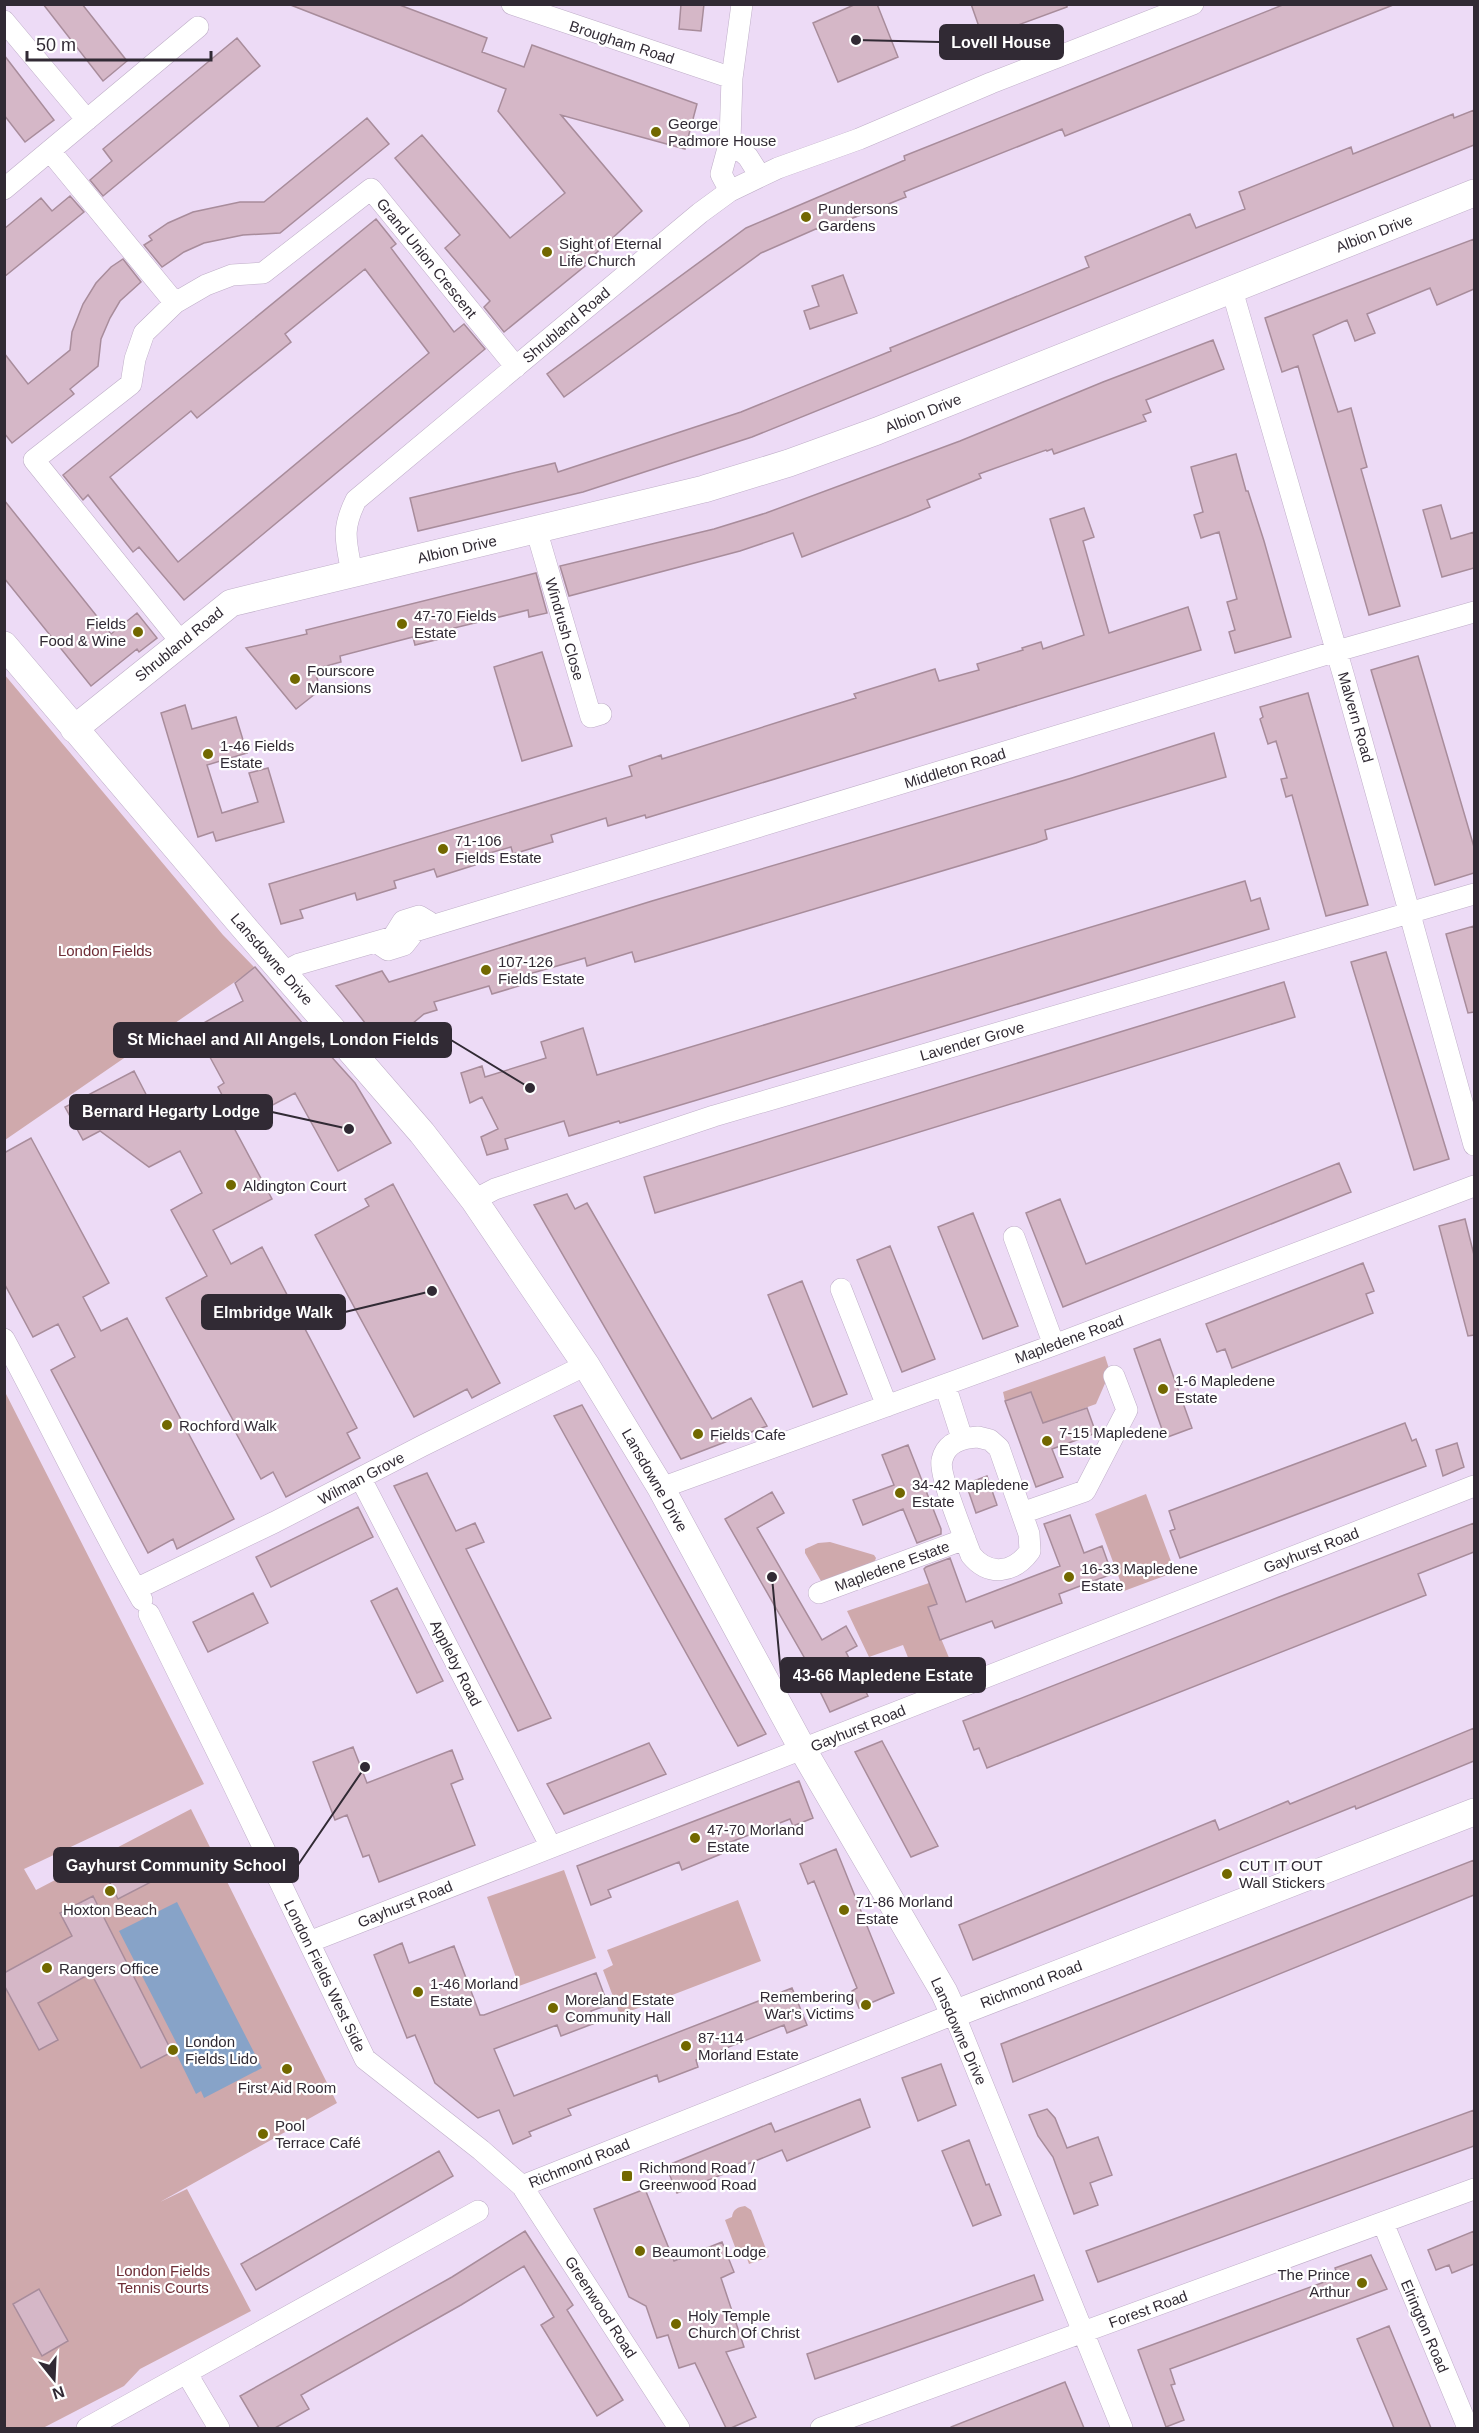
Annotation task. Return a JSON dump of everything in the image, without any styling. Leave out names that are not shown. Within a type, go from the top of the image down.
[{"type":"street","name":"Brougham Road","points":[[512,4],[732,78]]},
{"type":"street","points":[[730,191],[721,174],[730,141],[732,78],[742,4]]},
{"type":"street","name":"Shrubland Road","points":[[75,729],[231,603],[352,573],[345,536],[347,518],[357,500],[700,213],[730,191],[760,176],[1192,4]]},
{"type":"street","points":[[4,21],[87,120]]},
{"type":"street","points":[[4,189],[198,27]]},
{"type":"street","points":[[730,141],[748,157],[760,176]]},
{"type":"street","points":[[50,151],[175,303]]},
{"type":"street","name":"Grand Union Crescent","points":[[181,642],[34,460],[131,384],[135,359],[144,333],[175,303],[206,285],[232,275],[263,273],[372,189],[516,367]]},
{"type":"street","name":"Albion Drive","points":[[352,573],[704,489],[789,463],[877,431],[1474,193]]},
{"type":"street","name":"Malvern Road","points":[[1232,290],[1337,651],[1474,1145]]},
{"type":"street","name":"Windrush Close","points":[[537,530],[591,717],[601,714]]},
{"type":"street","name":"Middleton Road","points":[[284,972],[299,964],[393,937],[404,921],[419,916],[435,925],[1337,651],[1474,612]]},
{"type":"street","name":"Lansdowne Drive","points":[[4,645],[422,1133],[474,1200],[586,1365],[661,1488],[803,1750],[944,1992],[1122,2428]]},
{"type":"street","name":"Lavender Grove","points":[[474,1200],[495,1189],[714,1116],[1474,894]]},
{"type":"street","name":"Mapledene Road","points":[[661,1488],[1054,1345],[1474,1186]]},
{"type":"street","points":[[1014,1237],[1054,1345]]},
{"type":"street","points":[[841,1289],[887,1406]]},
{"type":"street","name":"London Fields West Side","points":[[4,1339],[142,1601],[365,2059],[522,2186]]},
{"type":"street","name":"Wilman Grove","points":[[142,1601],[422,1446],[586,1365]]},
{"type":"street","points":[[1022,1513],[1085,1491],[1127,1410],[1114,1376]]},
{"type":"street","points":[[945,1385],[962,1438]]},
{"type":"street","name":"Mapledene Estate","points":[[962,1438],[990,1440],[999,1448],[1022,1513],[1029,1533],[1030,1551],[1020,1563],[1010,1569],[998,1571],[978,1564],[971,1555],[941,1468],[945,1453],[951,1445],[962,1438]]},
{"type":"street","name":"Appleby Road","points":[[361,1479],[551,1847]]},
{"type":"street","name":"Gayhurst Road","points":[[309,1942],[1474,1486]]},
{"type":"street","name":"Mapledene Estate","points":[[819,1593],[965,1539]]},
{"type":"street","name":"Richmond Road","points":[[522,2186],[954,2014],[1474,1812]]},
{"type":"street","name":"Greenwood Road","points":[[522,2186],[679,2428]]},
{"type":"street","name":"Forest Road","points":[[821,2428],[1474,2189]]},
{"type":"street","points":[[87,2428],[478,2211]]},
{"type":"street","name":"Elrington Road","points":[[1383,2223],[1468,2428]]},
{"type":"street","points":[[187,2374],[219,2428]]},
{"type":"green space","name":"London Fields","points":[[4,674],[223,935],[255,968],[5,1140]]},
{"type":"green space","points":[[1105,1356],[1110,1372],[1096,1404],[1043,1423],[1031,1392],[1005,1401],[1003,1392]]},
{"type":"green space","name":"London Fields Tennis Courts","points":[[4,1390],[204,1784],[24,1869],[36,1890],[191,1809],[337,2103],[160,2202],[187,2189],[251,2311],[140,2369],[124,2386],[43,2428],[4,2428]]},
{"type":"green space","points":[[1146,1494],[1175,1572],[1124,1591],[1095,1514]]},
{"type":"green space","points":[[830,1542],[874,1555],[876,1558],[874,1563],[824,1582],[821,1581],[805,1549],[818,1543]]},
{"type":"green space","points":[[929,1583],[937,1604],[928,1607],[952,1665],[915,1675],[903,1645],[869,1657],[847,1611]]},
{"type":"green space","points":[[564,1870],[596,1958],[519,1986],[487,1897]]},
{"type":"green space","points":[[738,1900],[761,1961],[620,2015],[603,1970],[613,1965],[607,1950]]},
{"type":"green space","points":[[745,2206],[751,2210],[769,2257],[749,2264],[745,2253],[738,2255],[725,2220],[732,2217],[736,2209]]},
{"type":"water","points":[[177,1902],[262,2068],[204,2098],[201,2091],[196,2094],[174,2049],[178,2046],[119,1931]]},
{"type":"building","points":[[43,4],[82,4],[127,61],[103,81]]},
{"type":"building","points":[[288,4],[397,4],[487,38],[482,52],[524,67],[532,45],[697,104],[685,149],[561,115],[642,211],[584,264],[585,266],[504,332],[484,307],[490,301],[445,248],[460,235],[395,158],[422,135],[510,238],[565,193],[498,111],[506,89]]},
{"type":"building","points":[[681,4],[704,4],[701,31],[679,29]]},
{"type":"building","points":[[856,4],[877,4],[898,57],[838,82],[813,23]]},
{"type":"building","points":[[971,4],[1067,4],[1067,7],[983,38]]},
{"type":"building","points":[[1285,4],[1393,5],[1065,136],[1062,129],[904,192],[906,197],[820,231],[818,228],[761,253],[564,397],[547,374],[746,228],[905,160],[904,156]]},
{"type":"building","points":[[237,38],[260,66],[103,196],[90,180],[112,161],[103,149]]},
{"type":"building","points":[[4,55],[54,120],[25,142],[4,115]]},
{"type":"building","points":[[1474,110],[1474,145],[752,437],[583,492],[418,531],[410,498],[555,463],[558,472],[741,412],[1089,267],[1085,257],[1190,214],[1196,228],[1245,209],[1239,192],[1351,147],[1353,154],[1453,114],[1454,118]]},
{"type":"building","points":[[367,118],[389,144],[280,233],[243,235],[204,243],[184,252],[162,267],[144,245],[152,240],[149,236],[168,223],[193,212],[240,202],[264,202]]},
{"type":"building","points":[[70,196],[84,212],[4,277],[4,229],[41,198],[52,211]]},
{"type":"building","points":[[376,219],[396,244],[391,248],[454,332],[464,324],[485,349],[184,600],[139,547],[133,552],[88,495],[83,500],[63,475]],"holes":[[[365,269],[429,353],[178,562],[110,477],[191,411],[197,418],[291,342],[285,334]]]},
{"type":"building","points":[[1474,239],[1474,289],[1437,305],[1430,288],[1367,314],[1375,333],[1355,341],[1347,320],[1313,335],[1338,412],[1351,408],[1367,467],[1361,469],[1400,606],[1369,615],[1298,366],[1282,372],[1265,318]]},
{"type":"building","points":[[123,259],[141,282],[120,301],[110,318],[101,339],[98,366],[70,389],[74,394],[12,443],[4,433],[4,353],[28,384],[70,350],[72,332],[83,304],[96,283],[111,267]]},
{"type":"building","points":[[843,275],[857,313],[810,329],[804,311],[819,306],[812,286]]},
{"type":"building","points":[[1213,340],[1224,369],[1146,400],[1151,412],[1143,415],[1146,421],[1054,454],[1052,449],[1046,450],[979,474],[981,478],[927,500],[930,507],[908,516],[802,557],[793,533],[740,551],[569,596],[560,566],[714,529],[766,513],[960,441]]},
{"type":"building","points":[[1236,454],[1291,637],[1235,653],[1229,632],[1235,630],[1227,602],[1237,599],[1219,532],[1201,538],[1194,515],[1203,512],[1191,467]]},
{"type":"building","points":[[4,500],[111,634],[137,613],[157,638],[139,652],[137,649],[91,686],[4,578]]},
{"type":"building","points":[[1441,505],[1451,539],[1474,532],[1474,568],[1442,577],[1423,510]]},
{"type":"building","points":[[1084,508],[1094,537],[1083,541],[1109,633],[1188,607],[1201,650],[646,818],[645,815],[608,826],[606,818],[551,835],[553,842],[513,854],[511,847],[472,858],[475,865],[437,877],[434,869],[394,881],[396,888],[357,900],[355,893],[300,910],[303,918],[281,924],[269,884],[632,776],[629,766],[661,755],[662,759],[856,698],[854,694],[935,669],[939,681],[979,670],[977,664],[1023,650],[1022,648],[1041,642],[1043,649],[1084,635],[1050,519]]},
{"type":"building","name":"47-70 Fields Estate","points":[[536,573],[547,613],[529,617],[528,610],[454,628],[456,635],[415,645],[413,637],[340,656],[341,662],[315,669],[320,690],[296,709],[246,648],[307,634],[306,630]]},
{"type":"building","points":[[542,652],[572,746],[522,761],[494,667]]},
{"type":"building","points":[[1418,656],[1474,847],[1474,873],[1435,885],[1371,670]]},
{"type":"building","points":[[1308,693],[1368,905],[1326,916],[1292,795],[1286,797],[1281,779],[1287,778],[1276,741],[1268,744],[1260,719],[1263,717],[1260,707]]},
{"type":"building","points":[[185,705],[192,729],[236,717],[247,753],[207,765],[222,813],[258,802],[249,773],[268,768],[284,822],[216,841],[213,832],[198,837],[161,713]]},
{"type":"building","points":[[1214,733],[1226,777],[1045,830],[1047,839],[1036,843],[635,962],[632,952],[587,966],[585,958],[529,974],[532,982],[492,994],[489,986],[434,1002],[437,1010],[424,1014],[384,1047],[336,986],[382,971],[389,982],[652,901],[1072,778]]},
{"type":"building","points":[[1245,881],[1251,901],[1260,898],[1269,929],[620,1123],[619,1121],[569,1136],[564,1121],[505,1139],[508,1149],[487,1155],[481,1137],[498,1129],[482,1097],[470,1103],[461,1073],[482,1066],[485,1077],[546,1058],[541,1042],[583,1028],[597,1075]]},
{"type":"building","points":[[1474,926],[1474,1012],[1468,1013],[1446,934]]},
{"type":"building","points":[[1386,952],[1449,1159],[1414,1170],[1351,962]]},
{"type":"building","points":[[255,967],[355,1083],[391,1143],[338,1171],[295,1093],[233,1126],[272,1199],[213,1230],[231,1264],[262,1247],[357,1428],[347,1433],[360,1458],[286,1497],[273,1472],[261,1479],[236,1433],[239,1431],[166,1298],[207,1276],[171,1210],[202,1193],[180,1151],[149,1167],[100,1131],[83,1140],[65,1107],[134,1071],[151,1104],[157,1100],[169,1123],[222,1095],[218,1087],[224,1083],[205,1048],[210,1044],[200,1025],[243,1001],[235,983]]},
{"type":"building","points":[[1284,982],[1295,1017],[655,1213],[644,1177]]},
{"type":"building","points":[[31,1138],[109,1283],[83,1297],[101,1331],[127,1318],[234,1519],[177,1549],[173,1539],[148,1553],[51,1370],[75,1357],[58,1324],[33,1337],[4,1283],[4,1153]]},
{"type":"building","points":[[1339,1163],[1351,1192],[1063,1307],[1026,1213],[1060,1199],[1086,1264]]},
{"type":"building","points":[[393,1184],[500,1383],[472,1398],[467,1389],[414,1417],[315,1235],[369,1206],[365,1199]]},
{"type":"building","points":[[567,1194],[575,1209],[587,1203],[712,1419],[751,1398],[767,1426],[681,1459],[534,1205]]},
{"type":"building","points":[[973,1213],[1018,1326],[983,1339],[938,1227]]},
{"type":"building","points":[[1465,1219],[1474,1255],[1474,1335],[1468,1336],[1439,1226]]},
{"type":"building","points":[[890,1246],[935,1359],[902,1372],[857,1260]]},
{"type":"building","points":[[1363,1263],[1374,1291],[1366,1294],[1373,1313],[1232,1368],[1225,1349],[1217,1352],[1206,1324]]},
{"type":"building","points":[[802,1281],[847,1394],[813,1407],[768,1295]]},
{"type":"building","name":"1-6 Mapledene Estate","points":[[1160,1339],[1192,1428],[1165,1438],[1134,1349]]},
{"type":"building","name":"7-15 Mapledene Estate","points":[[1031,1392],[1043,1423],[1087,1408],[1096,1433],[1052,1449],[1063,1477],[1036,1487],[1005,1401]]},
{"type":"building","points":[[582,1405],[766,1734],[738,1746],[554,1416]]},
{"type":"building","points":[[1405,1423],[1412,1441],[1416,1439],[1426,1466],[1180,1558],[1170,1531],[1175,1529],[1169,1511]]},
{"type":"building","points":[[1457,1443],[1464,1467],[1443,1476],[1436,1450]]},
{"type":"building","name":"34-42 Mapledene Estate","points":[[908,1445],[941,1529],[941,1534],[917,1543],[903,1509],[863,1525],[853,1500],[894,1485],[882,1455]]},
{"type":"building","points":[[427,1473],[456,1531],[475,1523],[484,1542],[466,1549],[551,1718],[518,1731],[394,1486]]},
{"type":"building","points":[[987,1476],[997,1505],[976,1513],[966,1484]]},
{"type":"building","points":[[772,1492],[784,1513],[757,1528],[822,1640],[846,1626],[857,1646],[846,1652],[868,1696],[830,1712],[814,1679],[816,1678],[725,1519]]},
{"type":"building","points":[[358,1507],[373,1537],[271,1587],[256,1557]]},
{"type":"building","name":"16-33 Mapledene Estate","points":[[1070,1515],[1084,1553],[1102,1546],[1112,1574],[1059,1594],[1062,1603],[995,1628],[992,1621],[940,1640],[928,1607],[937,1604],[924,1569],[926,1567],[950,1558],[966,1602],[1060,1566],[1044,1524]]},
{"type":"building","points":[[1474,1523],[1474,1552],[1418,1574],[1426,1595],[987,1768],[979,1748],[974,1750],[963,1721]]},
{"type":"building","points":[[397,1588],[443,1681],[417,1693],[371,1601]]},
{"type":"building","points":[[253,1593],[268,1623],[208,1652],[193,1622]]},
{"type":"building","points":[[1474,1728],[1474,1761],[1356,1809],[1355,1806],[973,1960],[959,1925],[1215,1820],[1219,1830],[1288,1801],[1290,1804]]},
{"type":"building","points":[[882,1741],[938,1846],[911,1857],[855,1752]]},
{"type":"building","points":[[649,1743],[666,1774],[564,1814],[547,1784]]},
{"type":"building","points":[[353,1747],[367,1783],[452,1750],[463,1779],[451,1784],[475,1845],[379,1882],[369,1855],[363,1857],[347,1815],[335,1820],[313,1762]]},
{"type":"building","name":"47-70 Morland Estate","points":[[799,1781],[813,1818],[793,1826],[790,1819],[718,1847],[721,1854],[682,1870],[679,1862],[608,1890],[611,1897],[591,1905],[577,1866]]},
{"type":"building","name":"71-86 Morland Estate","points":[[836,1849],[894,1993],[859,2008],[852,1991],[857,1988],[814,1881],[808,1884],[800,1864]]},
{"type":"building","points":[[140,1860],[151,1882],[118,1899],[107,1877]]},
{"type":"building","points":[[1474,1860],[1474,1895],[1013,2082],[1001,2044]]},
{"type":"building","points":[[93,1896],[172,2052],[141,2068],[91,1973],[38,2003],[58,2040],[39,2050],[4,1985],[4,1973],[72,1936],[60,1913]]},
{"type":"building","points":[[402,1943],[409,1963],[454,1946],[480,2015],[596,1973],[608,2005],[591,2011],[595,2023],[561,2036],[557,2025],[494,2049],[514,2096],[792,1988],[807,2025],[787,2033],[784,2025],[696,2060],[698,2067],[659,2082],[657,2075],[568,2109],[571,2115],[529,2132],[531,2136],[513,2144],[499,2110],[478,2118],[435,2083],[415,2035],[407,2038],[374,1955]]},
{"type":"building","points":[[941,2064],[956,2105],[918,2121],[902,2078]]},
{"type":"building","points":[[860,2099],[870,2127],[787,2161],[782,2150],[677,2193],[666,2166],[771,2123],[775,2132]]},
{"type":"building","points":[[1047,2109],[1055,2118],[1067,2148],[1098,2137],[1112,2175],[1090,2183],[1098,2205],[1074,2214],[1053,2157],[1038,2136],[1029,2115]]},
{"type":"building","points":[[1474,2110],[1474,2146],[1098,2282],[1086,2251]]},
{"type":"building","points":[[969,2140],[986,2185],[989,2184],[1001,2215],[973,2226],[942,2151]]},
{"type":"building","points":[[439,2151],[453,2176],[256,2290],[241,2264]]},
{"type":"building","points":[[645,2189],[674,2261],[722,2242],[734,2272],[721,2278],[744,2347],[726,2352],[756,2417],[731,2428],[726,2428],[695,2363],[679,2368],[668,2335],[657,2338],[646,2306],[629,2297],[594,2209]]},
{"type":"building","points":[[525,2231],[573,2305],[567,2310],[623,2400],[597,2416],[541,2325],[554,2317],[524,2266],[461,2305],[301,2395],[309,2409],[275,2428],[259,2428],[240,2396],[452,2277]]},
{"type":"building","points":[[1474,2231],[1474,2264],[1452,2273],[1449,2265],[1436,2270],[1428,2250]]},
{"type":"building","points":[[1371,2255],[1387,2289],[1170,2369],[1175,2384],[1171,2385],[1184,2420],[1166,2427],[1138,2350],[1338,2277],[1335,2268]]},
{"type":"building","points":[[1034,2275],[1043,2300],[815,2379],[807,2354]]},
{"type":"building","points":[[39,2289],[68,2341],[42,2356],[13,2304]]},
{"type":"building","points":[[1389,2326],[1431,2428],[1394,2428],[1357,2339]]},
{"type":"building","points":[[1065,2382],[1084,2428],[951,2428],[951,2427]]},
{"type":"place","name":"Lovell House","points":[[856,40]]},
{"type":"place","name":"George Padmore House","points":[[656,132]]},
{"type":"place","name":"Pundersons Gardens","points":[[806,217]]},
{"type":"place","name":"Sight of Eternal Life Church","points":[[547,252]]},
{"type":"place","name":"47-70 Fields Estate","points":[[402,624]]},
{"type":"place","name":"Fields Food & Wine","points":[[138,632]]},
{"type":"place","name":"Fourscore Mansions","points":[[295,679]]},
{"type":"place","name":"1-46 Fields Estate","points":[[208,754]]},
{"type":"place","name":"71-106 Fields Estate","points":[[443,849]]},
{"type":"place","name":"107-126 Fields Estate","points":[[486,970]]},
{"type":"place","name":"St Michael and All Angels, London Fields","points":[[530,1088]]},
{"type":"place","name":"Bernard Hegarty Lodge","points":[[349,1129]]},
{"type":"place","name":"Aldington Court","points":[[231,1185]]},
{"type":"place","name":"Elmbridge Walk","points":[[432,1291]]},
{"type":"place","name":"1-6 Mapledene Estate","points":[[1163,1389]]},
{"type":"place","name":"Rochford Walk","points":[[167,1425]]},
{"type":"place","name":"Fields Cafe","points":[[698,1434]]},
{"type":"place","name":"7-15 Mapledene Estate","points":[[1047,1441]]},
{"type":"place","name":"34-42 Mapledene Estate","points":[[900,1493]]},
{"type":"place","name":"43-66 Mapledene Estate","points":[[772,1577]]},
{"type":"place","name":"16-33 Mapledene Estate","points":[[1069,1577]]},
{"type":"place","name":"Gayhurst Community School","points":[[365,1767]]},
{"type":"place","name":"47-70 Morland Estate","points":[[695,1838]]},
{"type":"place","name":"CUT IT OUT Wall Stickers","points":[[1227,1874]]},
{"type":"place","name":"Hoxton Beach","points":[[110,1891]]},
{"type":"place","name":"71-86 Morland Estate","points":[[844,1910]]},
{"type":"place","name":"Rangers Office","points":[[47,1968]]},
{"type":"place","name":"1-46 Morland Estate","points":[[418,1992]]},
{"type":"place","name":"Remembering War's Victims","points":[[866,2005]]},
{"type":"place","name":"Moreland Estate Community Hall","points":[[553,2008]]},
{"type":"place","name":"87-114 Morland Estate","points":[[686,2046]]},
{"type":"place","name":"London Fields Lido","points":[[173,2050]]},
{"type":"place","name":"First Aid Room","points":[[287,2069]]},
{"type":"place","name":"Pool Terrace Café","points":[[263,2134]]},
{"type":"place","name":"Richmond Road / Greenwood Road","points":[[627,2176]]},
{"type":"place","name":"Beaumont Lodge","points":[[640,2251]]},
{"type":"place","name":"The Prince Arthur","points":[[1362,2283]]},
{"type":"place","name":"Holy Temple Church Of Christ","points":[[676,2324]]}]
